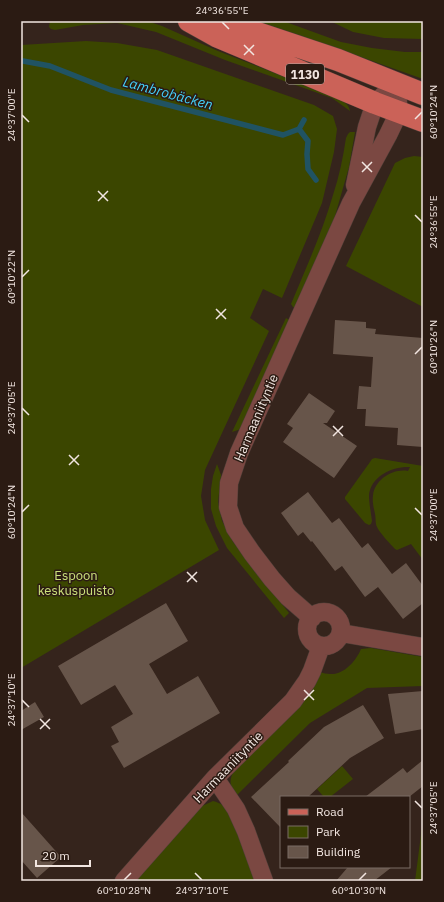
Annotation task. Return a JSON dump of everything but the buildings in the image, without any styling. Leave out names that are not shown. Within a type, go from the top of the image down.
[{"type":"main road","name":"1130","points":[[190,21],[216,36],[375,103],[423,121]]},
{"type":"main road","name":"1130","points":[[222,21],[338,60],[423,94]]},
{"type":"street","name":"Harmaaniityntie","points":[[351,203],[367,127],[375,103],[396,84]]},
{"type":"street","points":[[396,84],[399,112]]},
{"type":"street","name":"Harmaaniityntie","points":[[312,618],[288,597],[272,579],[235,528],[228,507],[229,483],[239,453],[351,203],[399,112]]},
{"type":"street","points":[[322,612],[332,614],[339,621],[341,633],[332,644],[321,646],[312,641],[308,633],[308,622],[313,616],[322,612]]},
{"type":"street","points":[[341,633],[423,647]]},
{"type":"street","name":"Harmaaniityntie","points":[[124,881],[215,778],[293,701],[307,681],[321,646]]},
{"type":"street","points":[[215,778],[236,809],[246,831],[264,881]]},
{"type":"green space","points":[[50,21],[147,21],[162,26],[218,51],[336,97],[347,104],[350,111],[332,98],[225,60],[156,32],[117,23],[83,25],[55,30],[49,27]]},
{"type":"green space","points":[[257,21],[283,21],[341,42],[372,48],[405,52],[423,52],[423,79],[302,36]]},
{"type":"green space","points":[[330,21],[423,21],[423,39],[384,38],[353,32]]},
{"type":"green space","name":"Espoon keskuspuisto","points":[[86,41],[117,43],[157,50],[314,105],[333,116],[337,129],[334,152],[322,203],[282,298],[263,289],[250,318],[269,331],[205,470],[201,496],[205,520],[219,550],[21,668],[21,45]]},
{"type":"green space","points":[[350,132],[355,132],[349,167],[333,223],[298,309],[293,307],[291,304],[324,223],[339,174],[346,138]]},
{"type":"green space","points":[[414,156],[423,157],[423,307],[346,266],[395,163],[405,158]]},
{"type":"green space","points":[[286,318],[291,321],[241,429],[232,432]]},
{"type":"green space","points":[[375,458],[423,466],[423,560],[411,544],[397,550],[388,542],[377,527],[373,505],[374,490],[381,480],[385,476],[396,471],[408,471],[410,467],[390,470],[374,482],[369,495],[372,521],[369,525],[365,523],[345,499],[372,459]]},
{"type":"green space","points":[[217,464],[221,475],[218,502],[222,521],[233,542],[289,613],[284,618],[227,548],[216,526],[211,509],[211,489]]},
{"type":"green space","points":[[371,648],[423,657],[423,686],[367,688],[310,723],[237,795],[232,788],[231,783],[231,777],[234,770],[320,672],[335,674],[345,670],[353,662],[361,649]]},
{"type":"green space","points":[[342,766],[353,779],[331,796],[323,796],[317,789]]},
{"type":"green space","points":[[213,801],[232,813],[257,881],[135,881],[200,807]]},
{"type":"green space","points":[[423,819],[423,881],[415,881]]},
{"type":"waterway","name":"Lambrobäcken","points":[[23,61],[50,66],[111,90],[283,135],[299,129],[304,120]]},
{"type":"waterway","points":[[299,129],[308,141],[308,169],[316,180]]}]
